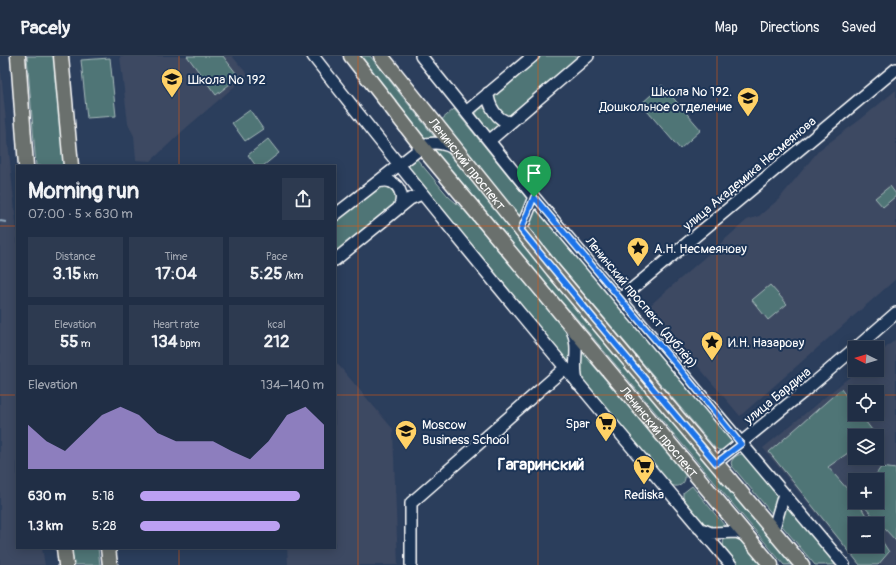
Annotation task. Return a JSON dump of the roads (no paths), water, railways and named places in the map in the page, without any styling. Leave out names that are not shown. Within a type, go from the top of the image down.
[{"type":"main road","points":[[18,56],[26,165]]},
{"type":"main road","points":[[61,56],[71,165]]},
{"type":"main road","name":"Ленинский проспект","points":[[351,56],[422,147],[771,565]]},
{"type":"main road","name":"Ленинский проспект","points":[[381,56],[591,316],[802,565]]},
{"type":"main road","points":[[64,549],[66,565]]},
{"type":"main road","points":[[108,549],[110,565]]},
{"type":"street","points":[[313,56],[398,165],[579,385],[730,565]]},
{"type":"street","name":"Ленинский проспект (дублёр)","points":[[421,56],[534,197],[844,565]]},
{"type":"street","points":[[466,112],[533,56]]},
{"type":"street","points":[[489,141],[588,56]]},
{"type":"street","name":"улица Академика Несмеянова","points":[[620,299],[896,69]]},
{"type":"street","points":[[488,93],[490,106],[500,119],[505,122],[510,122]]},
{"type":"street","points":[[336,214],[426,144],[447,144],[455,149]]},
{"type":"street","points":[[378,182],[390,181],[394,183],[402,198],[402,202],[399,207]]},
{"type":"street","points":[[336,259],[399,207],[413,197],[422,194]]},
{"type":"street","points":[[521,230],[534,197]]},
{"type":"street","name":"улица Бардина","points":[[863,341],[896,313]]},
{"type":"street","points":[[572,328],[576,340],[576,374],[579,385]]},
{"type":"street","name":"улица Бардина","points":[[716,463],[741,444],[848,354]]},
{"type":"street","points":[[411,565],[411,503],[565,368]]},
{"type":"street","points":[[773,531],[784,494]]},
{"type":"street","points":[[699,528],[711,533],[737,532],[746,536]]},
{"type":"waterway","points":[[0,221],[6,222]]},
{"type":"place","name":"Школа № 192","points":[[172,98]]},
{"type":"place","name":"Школа № 192. Дошкольное отделение","points":[[748,118]]},
{"type":"place","name":"А.Н. Несмеянову","points":[[638,268]]},
{"type":"place","name":"И.Н. Назарову","points":[[712,362]]},
{"type":"place","name":"Spar","points":[[606,442]]},
{"type":"place","name":"Moscow Business School","points":[[406,450]]},
{"type":"place","name":"Rediska","points":[[644,486]]},
{"type":"district","name":"Гагаринский","points":[[541,464]]}]
